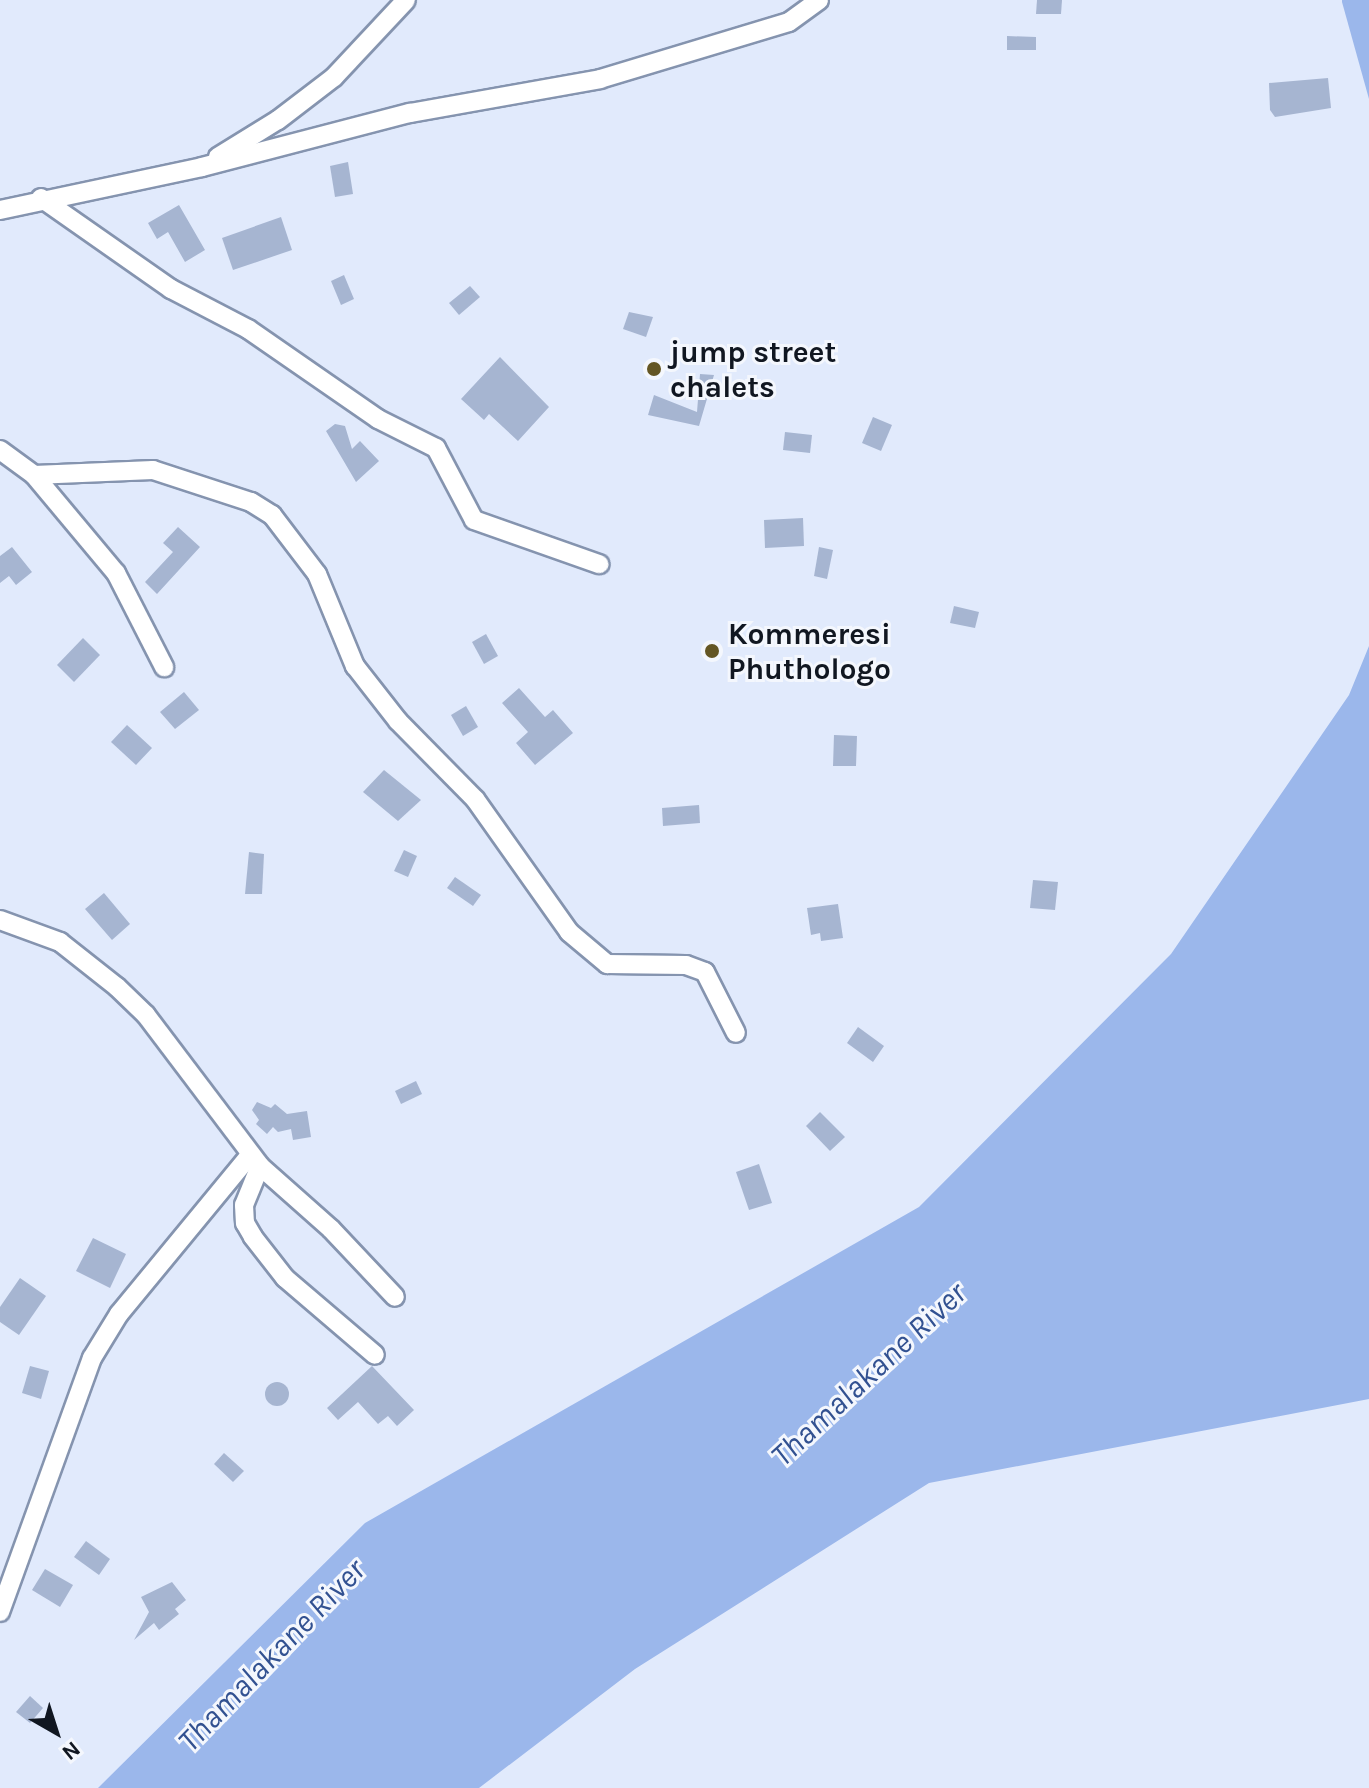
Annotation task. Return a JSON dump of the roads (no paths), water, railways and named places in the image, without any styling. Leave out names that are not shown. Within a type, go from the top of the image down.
[{"type":"street","points":[[202,167],[278,120],[334,77],[406,0]]},
{"type":"street","points":[[0,210],[41,198],[202,167],[410,113],[600,79],[789,22],[819,0]]},
{"type":"street","points":[[41,198],[171,289],[248,329],[378,419],[436,448],[474,520],[599,564]]},
{"type":"street","points":[[0,450],[34,475],[116,573],[164,667]]},
{"type":"street","points":[[34,475],[153,470],[251,502],[272,515],[317,574],[355,666],[398,721],[475,799],[569,932],[607,964],[686,965],[705,972],[736,1033]]},
{"type":"street","points":[[0,920],[60,942],[117,987],[146,1015],[255,1161],[331,1229],[395,1297]]},
{"type":"street","points":[[255,1161],[244,1205],[245,1223],[253,1237],[285,1278],[375,1355]]},
{"type":"street","points":[[0,1612],[92,1358],[119,1314],[255,1161]]},
{"type":"water","points":[[1369,0],[1369,99],[1342,2]]},
{"type":"water","name":"Thamalakane River","points":[[1369,646],[1369,1399],[929,1483],[635,1669],[479,1788],[98,1788],[365,1523],[919,1207],[1171,954],[1349,695]]},
{"type":"place","name":"jump street chalets","points":[[654,369]]},
{"type":"place","name":"Kommeresi Phuthologo","points":[[712,651]]}]
